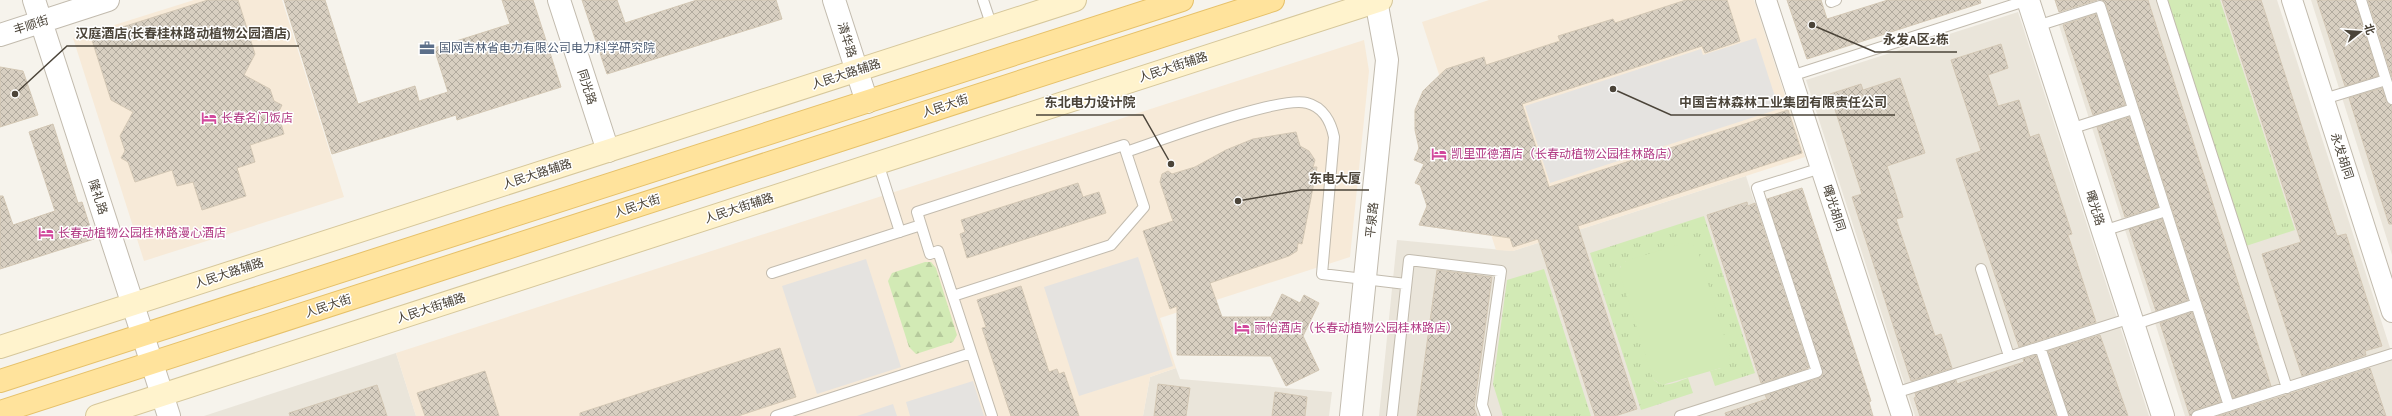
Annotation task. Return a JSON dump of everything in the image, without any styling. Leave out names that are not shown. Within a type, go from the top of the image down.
[{"type":"main road","name":"人民大路辅路","points":[[0,347],[1075,0]]},
{"type":"main road","points":[[0,382],[1182,0]]},
{"type":"main road","name":"人民大街","points":[[0,412],[1273,0]]},
{"type":"main road","name":"人民大街辅路","points":[[97,416],[1378,0]]},
{"type":"street","name":"隆礼路","points":[[34,0],[169,416]]},
{"type":"street","name":"丰顺街","points":[[0,35],[108,0]]},
{"type":"street","name":"同光路","points":[[559,0],[608,151]]},
{"type":"street","name":"清华路","points":[[834,0],[867,102]]},
{"type":"street","name":"平泉路","points":[[1351,416],[1387,60],[1378,0]]},
{"type":"street","name":"曙光胡同","points":[[1766,0],[1902,416]]},
{"type":"street","name":"曙光路","points":[[2028,0],[2163,416]]},
{"type":"street","name":"永发胡同","points":[[2292,0],[2392,312]]},
{"type":"lane","points":[[983,0],[992,27]]},
{"type":"lane","points":[[1791,76],[2028,0]]},
{"type":"lane","points":[[2162,0],[2287,388]]},
{"type":"lane","points":[[2361,0],[2392,99]]},
{"type":"lane","points":[[2037,26],[2100,6],[2229,406]]},
{"type":"lane","points":[[2324,99],[2386,80]]},
{"type":"lane","points":[[1126,152],[1270,105],[1300,101],[1316,107],[1328,120],[1334,143],[1322,274],[1406,284]]},
{"type":"lane","points":[[2070,129],[2133,109]]},
{"type":"lane","points":[[953,296],[1111,245],[1144,207],[1124,145],[917,212],[930,254],[938,251],[992,416]]},
{"type":"lane","points":[[878,163],[900,232]]},
{"type":"lane","points":[[1680,416],[1817,372],[1757,188],[1821,168]]},
{"type":"lane","points":[[2103,232],[2166,211]]},
{"type":"lane","points":[[772,274],[921,225]]},
{"type":"lane","points":[[1392,416],[1409,260],[1501,271],[1482,405],[1486,416]]},
{"type":"lane","points":[[1981,269],[2009,356]]},
{"type":"lane","points":[[1895,393],[2009,356],[2196,304]]},
{"type":"lane","points":[[2040,347],[2063,416]]},
{"type":"lane","points":[[776,416],[971,353]]},
{"type":"lane","points":[[2197,416],[2392,354]]},
{"type":"shaded area","name":"长春名门饭店","points":[[194,0],[282,0],[344,197],[144,261],[73,38]]},
{"type":"shaded area","points":[[1489,0],[1754,0],[1805,157],[1513,251],[1496,250],[1422,22]]},
{"type":"shaded area","points":[[2107,0],[2277,0],[2392,354],[2392,416],[2185,416],[2056,16]]},
{"type":"shaded area","points":[[2311,0],[2392,0],[2392,255]]},
{"type":"shaded area","points":[[2018,12],[2149,416],[1915,416],[1806,80]]},
{"type":"shaded area","points":[[1756,38],[1779,109],[1550,183],[1525,106],[1701,49],[1703,55]]},
{"type":"shaded area","points":[[1364,40],[1369,71],[1350,257],[1160,318],[1176,368],[1150,377],[1143,416],[416,416],[396,353]]},
{"type":"shaded area","points":[[1746,176],[1823,416],[1379,416],[1397,240],[1513,251]]},
{"type":"shaded area","points":[[1138,257],[1173,366],[1079,396],[1044,287]]},
{"type":"shaded area","points":[[866,259],[901,367],[817,394],[782,286]]},
{"type":"shaded area","points":[[396,353],[416,416],[204,416]]},
{"type":"shaded area","points":[[1176,368],[1180,379],[1332,392],[1329,416],[1143,416],[1150,377]]},
{"type":"shaded area","points":[[973,381],[984,416],[910,416],[906,402]]},
{"type":"shaded area","points":[[893,404],[897,416],[857,416]]},
{"type":"green space","points":[[2167,0],[2220,0],[2295,230],[2246,246]]},
{"type":"green space","points":[[1704,216],[1755,373],[1715,386],[1710,371],[1721,368],[1626,261],[1620,267],[1654,380],[1658,383],[1666,384],[1675,383],[1688,378],[1693,393],[1641,410],[1590,253]]},
{"type":"green space","points":[[1687,242],[1698,251],[1730,355],[1729,361],[1721,368],[1662,385],[1654,380],[1652,376],[1619,271],[1622,263],[1626,261]]},
{"type":"green space","points":[[925,262],[931,262],[936,268],[957,335],[953,342],[916,354],[909,347],[888,281],[892,273]]},
{"type":"green space","points":[[1544,269],[1591,416],[1503,416],[1493,384],[1507,280]]},
{"type":"building","points":[[208,0],[238,0],[255,54],[244,75],[270,89],[274,101],[282,105],[278,113],[284,134],[250,145],[255,162],[237,168],[246,196],[202,210],[193,182],[177,186],[172,170],[135,182],[128,162],[121,158],[125,151],[120,136],[133,112],[111,100],[91,37]]},
{"type":"building","points":[[284,0],[325,0],[358,104],[415,86],[419,101],[448,92],[434,48],[510,24],[502,0],[533,0],[561,87],[457,120],[456,115],[332,154]]},
{"type":"building","points":[[582,0],[617,0],[625,23],[697,0],[776,0],[782,19],[607,74]]},
{"type":"building","points":[[1686,0],[1727,0],[1740,41],[1705,53],[1702,46],[1522,104],[1549,187],[1788,110],[1802,153],[1578,226],[1637,409],[1615,416],[1595,416],[1538,239],[1513,247],[1510,238],[1419,225],[1427,206],[1420,185],[1415,183],[1424,164],[1414,160],[1419,148],[1415,130],[1415,110],[1423,91],[1446,69],[1484,57],[1486,65],[1560,41],[1558,36],[1613,19],[1615,23]]},
{"type":"building","points":[[1787,0],[1821,0],[1827,19],[1888,0],[1980,0],[1981,3],[1807,59]]},
{"type":"building","points":[[2055,0],[2097,0],[2059,12]]},
{"type":"building","points":[[2102,0],[2148,0],[2271,386],[2233,398],[2106,4]]},
{"type":"building","points":[[2222,0],[2261,0],[2337,236],[2346,234],[2382,346],[2365,351],[2366,355],[2302,376],[2262,254],[2301,242]]},
{"type":"building","points":[[2317,0],[2355,0],[2378,76],[2345,86]]},
{"type":"building","points":[[2368,0],[2392,0],[2392,77]]},
{"type":"building","points":[[2096,14],[2125,105],[2093,115],[2063,25]]},
{"type":"building","points":[[2001,44],[2008,68],[1988,75],[1998,106],[2019,100],[2030,137],[2039,134],[2072,234],[2068,235],[2096,322],[2019,347],[1956,159],[1981,151],[1951,60]]},
{"type":"building","points":[[0,67],[23,71],[38,115],[0,127]]},
{"type":"building","points":[[1900,78],[1925,153],[1887,166],[1903,217],[1896,219],[1935,336],[1941,334],[1952,368],[1911,381],[1852,197],[1862,194],[1830,94],[1861,84],[1863,90]]},
{"type":"building","points":[[2382,88],[2386,101],[2392,105],[2392,224],[2389,224],[2349,98]]},
{"type":"building","points":[[2129,117],[2158,207],[2125,217],[2097,127]]},
{"type":"building","name":"长春动植物公园桂林路漫心酒店","points":[[53,124],[78,203],[82,202],[94,239],[0,269],[0,196],[3,196],[13,225],[55,211],[29,132]]},
{"type":"building","points":[[1296,132],[1300,146],[1309,151],[1315,160],[1313,167],[1317,167],[1302,244],[1298,243],[1297,251],[1289,256],[1210,283],[1222,317],[1271,317],[1282,294],[1300,303],[1304,295],[1319,303],[1303,336],[1319,370],[1286,386],[1271,356],[1177,355],[1177,306],[1170,309],[1143,231],[1173,221],[1160,182],[1162,174],[1168,171],[1172,174],[1195,167],[1226,150],[1253,139]]},
{"type":"building","points":[[1078,183],[1083,197],[1099,192],[1106,213],[967,258],[960,234],[965,232],[961,220]]},
{"type":"building","points":[[1802,188],[1871,401],[1869,402],[1873,416],[1726,416],[1725,413],[1767,399],[1765,395],[1819,378],[1823,374],[1767,199]]},
{"type":"building","points":[[1747,202],[1748,206],[1755,203],[1809,368],[1761,383],[1707,215]]},
{"type":"building","points":[[2162,219],[2188,300],[2156,311],[2129,229]]},
{"type":"building","points":[[1437,270],[1492,277],[1474,408],[1477,416],[1417,416]]},
{"type":"building","points":[[1021,286],[1049,372],[1057,369],[1059,374],[1064,372],[1079,416],[1011,416],[982,328],[986,327],[977,300]]},
{"type":"building","points":[[2192,312],[2221,402],[2195,410],[2190,416],[2160,323]]},
{"type":"building","points":[[2100,335],[2128,416],[2069,416],[2048,351]]},
{"type":"building","points":[[780,348],[796,397],[738,416],[580,416],[580,413]]},
{"type":"building","points":[[2036,355],[2056,416],[1920,416],[1914,398],[1916,397],[1915,393],[1956,380],[1957,384],[2024,362],[2023,359]]},
{"type":"building","points":[[2370,368],[2386,416],[2218,416],[2289,394]]},
{"type":"building","points":[[485,371],[499,416],[425,416],[417,393]]},
{"type":"building","points":[[1158,384],[1190,388],[1186,416],[1154,416]]},
{"type":"building","points":[[377,385],[387,416],[290,416],[289,413]]},
{"type":"building","points":[[1275,392],[1307,397],[1305,416],[1272,416]]},
{"type":"place","name":"永发A区2栋","points":[[1812,25]]},
{"type":"place","name":"国网吉林省电力有限公司电力科学研究院","points":[[427,48]]},
{"type":"place","name":"中国吉林森林工业集团有限责任公司","points":[[1613,89]]},
{"type":"place","name":"汉庭酒店(长春桂林路动植物公园酒店)","points":[[15,94]]},
{"type":"place","name":"长春名门饭店","points":[[209,118]]},
{"type":"place","name":"凯里亚德酒店（长春动植物公园桂林路店）","points":[[1439,154]]},
{"type":"place","name":"东北电力设计院","points":[[1171,164]]},
{"type":"place","name":"东电大厦","points":[[1238,201]]},
{"type":"place","name":"长春动植物公园桂林路漫心酒店","points":[[46,233]]},
{"type":"place","name":"丽怡酒店（长春动植物公园桂林路店）","points":[[1242,328]]}]
